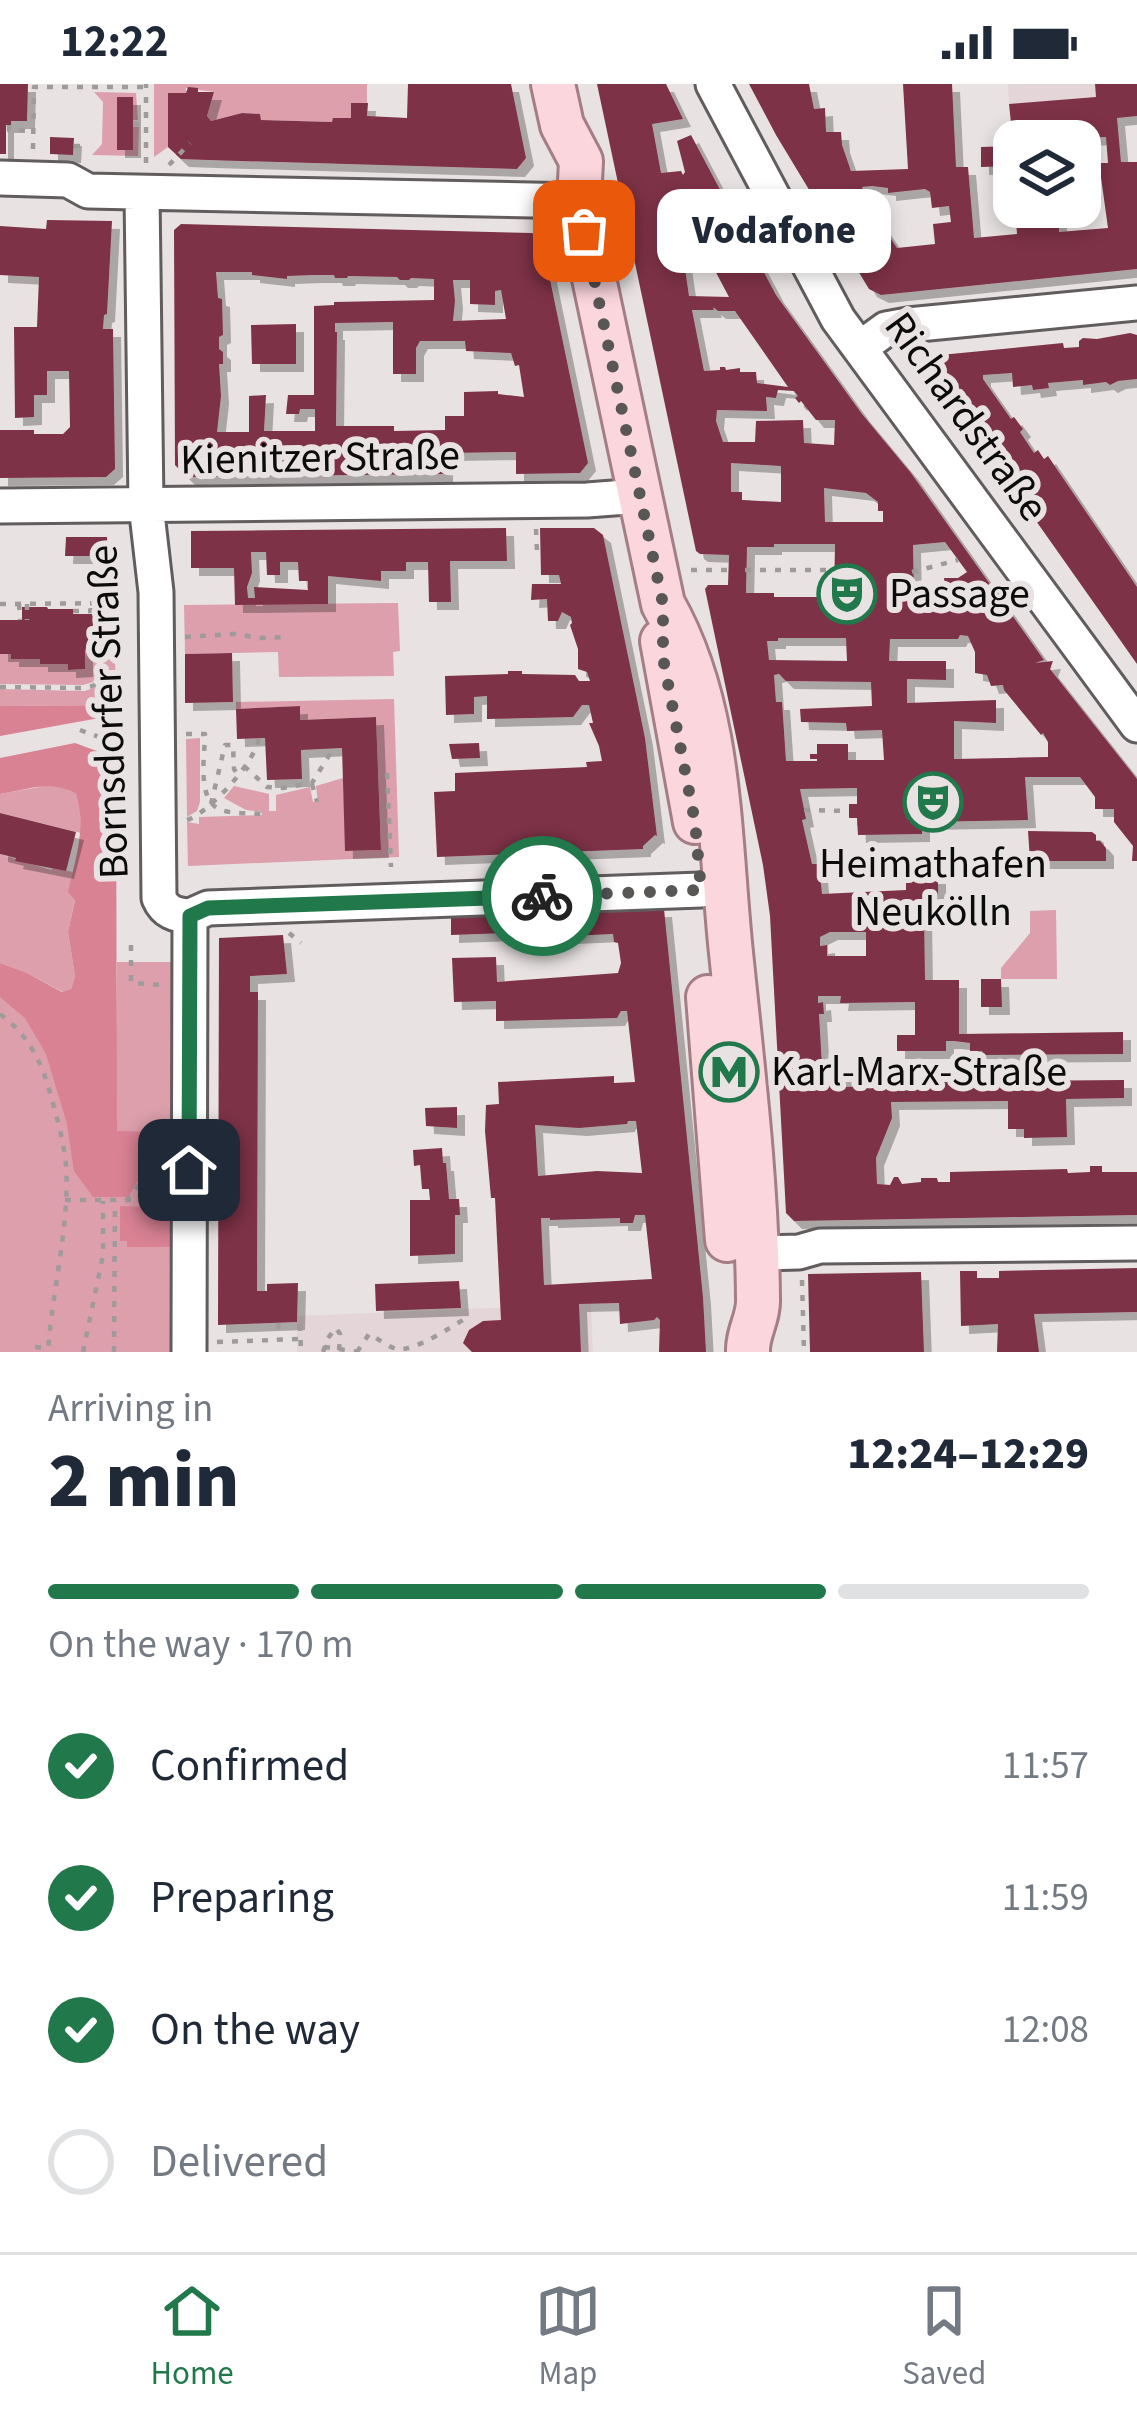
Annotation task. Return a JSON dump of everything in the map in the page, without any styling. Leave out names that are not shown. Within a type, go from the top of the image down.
[{"type":"main road","points":[[558,105],[556,157],[562,178],[579,201],[663,604],[663,658],[695,822],[734,1311],[748,1346]]},
{"type":"main road","points":[[663,604],[694,670],[713,760],[757,1253],[758,1310],[748,1346]]},
{"type":"street","name":"Richardstraße","points":[[713,84],[830,307],[1137,725]]},
{"type":"street","points":[[0,178],[68,180],[88,191],[579,201]]},
{"type":"street","name":"Bornsdorfer Straße","points":[[142,193],[146,505],[156,592],[159,898],[167,910],[190,916],[175,1167],[200,1347]]},
{"type":"street","points":[[860,348],[886,329],[908,325],[1137,303]]},
{"type":"street","name":"Kienitzer Straße","points":[[0,506],[640,496]]},
{"type":"street","points":[[190,916],[208,908],[701,890]]},
{"type":"street","points":[[757,1253],[799,1252],[820,1246],[1137,1243]]},
{"type":"path","points":[[83,96],[86,86]]},
{"type":"path","points":[[33,154],[34,87],[146,86],[142,193]]},
{"type":"path","points":[[133,124],[146,124]]},
{"type":"path","points":[[9,125],[9,130],[33,130]]},
{"type":"path","points":[[177,156],[190,143]]},
{"type":"path","points":[[536,524],[536,551],[541,551]]},
{"type":"path","points":[[912,572],[958,560]]},
{"type":"path","points":[[691,570],[728,570]]},
{"type":"path","points":[[745,570],[834,571]]},
{"type":"path","points":[[73,611],[91,611],[91,603]]},
{"type":"path","points":[[0,687],[93,686],[100,668],[100,603]]},
{"type":"path","points":[[0,604],[123,603]]},
{"type":"path","points":[[23,604],[24,620]]},
{"type":"path","points":[[179,637],[285,637]]},
{"type":"path","points":[[80,730],[129,743]]},
{"type":"path","points":[[181,734],[205,734],[205,793],[211,804],[262,814]]},
{"type":"path","points":[[181,820],[196,818],[211,804],[258,750],[259,739]]},
{"type":"path","points":[[211,804],[225,745],[233,745],[238,775]]},
{"type":"path","points":[[317,802],[312,783],[333,749]]},
{"type":"path","points":[[244,766],[266,787],[312,783]]},
{"type":"path","points":[[387,773],[391,867]]},
{"type":"path","points":[[804,810],[848,811]]},
{"type":"path","points":[[131,945],[131,982],[162,983],[162,1003]]},
{"type":"path","points":[[0,1014],[35,1052],[49,1086],[65,1161],[48,1350],[35,1347]]},
{"type":"path","points":[[160,1148],[175,1167]]},
{"type":"path","points":[[65,1200],[159,1202],[175,1167]]},
{"type":"path","points":[[126,1202],[148,1173],[175,1167]]},
{"type":"path","points":[[83,1352],[103,1255],[103,1201]]},
{"type":"path","points":[[114,1352],[119,1243],[115,1201]]},
{"type":"path","points":[[802,1271],[803,1352]]},
{"type":"path","points":[[339,1350],[336,1328],[324,1349],[359,1352],[369,1334],[395,1350],[418,1346],[468,1317]]},
{"type":"path","points":[[278,1323],[278,1340]]},
{"type":"path","points":[[300,1324],[301,1352]]},
{"type":"path","points":[[200,1347],[300,1339]]},
{"type":"shaded area","points":[[154,84],[367,84],[367,103],[352,103],[351,118],[332,122],[261,120],[260,114],[242,113],[211,121],[207,116],[214,92],[186,88],[186,93],[168,94],[168,147],[154,157]]},
{"type":"shaded area","points":[[1008,84],[1095,84],[1096,97],[1009,104]]},
{"type":"shaded area","points":[[94,92],[136,93],[138,120],[133,120],[132,97],[117,97],[117,149],[132,150],[133,127],[139,127],[138,156],[92,155],[102,144],[103,102]]},
{"type":"shaded area","points":[[398,603],[400,651],[393,652],[394,676],[279,677],[278,652],[185,654],[184,605]]},
{"type":"shaded area","points":[[103,606],[114,606],[116,705],[0,706],[0,689],[85,691],[97,686],[103,675]]},
{"type":"shaded area","points":[[94,615],[98,615],[98,668],[93,682],[0,684],[0,654],[40,659],[41,664],[68,664],[69,670],[84,669]]},
{"type":"shaded area","points":[[394,699],[399,857],[188,866],[187,822],[199,824],[199,817],[262,815],[224,798],[234,786],[269,794],[269,811],[276,811],[276,795],[310,787],[313,802],[318,802],[316,786],[343,778],[346,851],[381,850],[376,717],[300,720],[299,706],[236,709],[236,702]]},
{"type":"shaded area","points":[[116,705],[116,715],[0,736],[0,706]]},
{"type":"shaded area","points":[[200,738],[200,802],[197,811],[187,817],[186,739]]},
{"type":"shaded area","points":[[75,743],[116,758],[117,1131],[156,1132],[150,1160],[129,1197],[93,1197],[74,1171],[67,1124],[46,1054],[25,1018],[0,997],[0,963],[62,992],[71,989],[75,976],[68,932],[75,900],[68,892],[80,819],[76,794],[67,790],[39,787],[0,794],[0,758]]},
{"type":"shaded area","points":[[50,785],[76,794],[81,833],[0,813],[0,794]]},
{"type":"shaded area","points":[[0,854],[73,872],[69,892],[75,899],[68,932],[75,976],[71,989],[63,992],[0,963]]},
{"type":"shaded area","points":[[1056,910],[1057,979],[1001,979],[1001,968],[1030,933],[1030,911]]},
{"type":"shaded area","points":[[117,962],[175,962],[174,1352],[0,1352],[0,981],[116,1046]]},
{"type":"shaded area","points":[[120,1206],[174,1208],[174,1247],[127,1247],[127,1241],[120,1241]]},
{"type":"shaded area","points":[[591,1304],[593,1352],[297,1352],[297,1316]]},
{"type":"building","points":[[0,84],[28,84],[27,121],[6,125],[6,154],[0,154]]},
{"type":"building","points":[[408,84],[511,84],[526,158],[517,169],[208,160],[181,159],[168,147],[168,93],[186,93],[188,87],[214,92],[207,116],[211,121],[242,113],[260,114],[261,120],[332,122],[333,118],[351,118],[351,103],[368,103],[367,116],[407,118]]},
{"type":"building","points":[[597,84],[666,84],[683,119],[652,124],[661,173],[681,171],[683,175],[677,141],[691,135],[776,295],[1044,660],[1035,663],[1053,661],[1050,669],[1137,779],[1137,861],[1132,861],[1133,846],[1114,822],[1114,809],[1095,809],[1095,797],[1080,777],[1025,777],[1028,820],[922,822],[922,834],[858,835],[857,818],[849,818],[849,804],[857,804],[857,788],[800,789],[806,819],[802,820],[812,864],[819,864],[822,894],[906,890],[906,876],[938,876],[938,912],[924,912],[925,980],[959,980],[959,1034],[1123,1032],[1123,1054],[983,1055],[970,1051],[970,1043],[954,1041],[946,1041],[946,1051],[897,1051],[897,1035],[915,1035],[915,1002],[840,1003],[841,996],[818,996],[824,1014],[819,1014],[822,1066],[843,1065],[844,1087],[898,1082],[1124,1080],[1124,1098],[1066,1099],[1067,1137],[1024,1138],[1024,1129],[1008,1129],[1008,1101],[891,1102],[892,1118],[876,1158],[877,1184],[890,1185],[894,1177],[902,1184],[921,1182],[921,1178],[950,1182],[950,1172],[1067,1169],[1068,1173],[1102,1166],[1102,1172],[1137,1172],[1137,1215],[794,1221],[786,1213],[770,916],[705,589],[728,585],[729,555],[696,551]],"holes":[[[693,202],[702,246],[729,297],[689,296],[682,248],[676,248],[668,211]],[[692,310],[735,311],[788,387],[757,383],[756,372],[740,372],[740,368],[704,371]],[[778,390],[794,391],[816,420],[835,420],[834,445],[804,443],[803,420],[756,421],[755,442],[723,442],[717,410],[767,411],[766,397],[776,398]],[[731,463],[781,466],[781,502],[742,500],[742,492],[731,492]],[[824,488],[866,493],[878,502],[878,511],[883,511],[883,522],[825,522]],[[945,542],[967,572],[944,578],[946,600],[914,598],[913,545]],[[835,544],[834,597],[746,593],[747,547]],[[968,636],[975,652],[975,673],[987,675],[991,686],[1003,685],[1043,733],[1048,757],[954,759],[954,721],[996,723],[996,700],[907,703],[907,679],[946,680],[946,661],[889,661],[890,639]],[[846,638],[847,661],[769,660],[767,641]],[[774,675],[786,681],[871,682],[872,706],[800,709],[801,722],[846,723],[847,731],[882,730],[884,760],[848,760],[848,744],[817,744],[817,754],[810,754],[817,761],[786,761],[782,702],[776,702]],[[830,932],[866,932],[866,956],[827,956],[827,945],[820,946],[820,937]]]},
{"type":"building","points":[[749,84],[809,84],[814,109],[825,108],[826,132],[841,132],[851,171],[908,169],[903,84],[952,84],[956,167],[968,167],[974,238],[1017,234],[1017,228],[1059,228],[1059,232],[1108,228],[1101,163],[1108,163],[1101,120],[1011,120],[1009,104],[1096,97],[1095,84],[1137,84],[1137,116],[1117,118],[1121,162],[1137,162],[1137,269],[881,295],[869,289]],"holes":[[[862,187],[888,188],[888,193],[925,189],[930,192],[932,208],[949,206],[951,222],[933,224],[935,244],[897,248]]]},
{"type":"building","points":[[117,97],[133,97],[133,150],[117,150]]},
{"type":"building","points":[[50,137],[74,138],[73,155],[50,154]]},
{"type":"building","points":[[981,147],[993,147],[993,167],[981,167]]},
{"type":"building","points":[[47,220],[112,221],[103,329],[113,329],[115,469],[106,477],[0,478],[0,430],[63,434],[70,427],[69,371],[47,371],[47,395],[34,395],[34,417],[15,418],[14,327],[37,327],[39,277],[0,275],[0,226],[46,229]]},
{"type":"building","points":[[181,224],[532,233],[542,241],[588,463],[580,473],[516,474],[516,452],[445,453],[445,474],[187,477],[175,465],[174,230]],"holes":[[[216,272],[287,279],[314,275],[434,279],[434,300],[314,306],[314,395],[288,395],[286,414],[315,409],[315,431],[264,431],[266,395],[249,396],[249,432],[217,432],[219,364],[223,364],[219,349],[222,299],[218,298]],[[453,280],[470,280],[470,304],[495,305],[495,291],[501,290],[506,319],[453,321]],[[393,322],[393,374],[416,374],[420,341],[465,341],[466,351],[511,353],[515,366],[519,365],[524,397],[498,391],[464,392],[464,416],[445,416],[445,430],[336,426],[335,323]]]},
{"type":"building","points":[[296,324],[296,364],[252,364],[251,325]]},
{"type":"building","points":[[1137,335],[1137,379],[1110,385],[1083,385],[1083,380],[1048,383],[1049,388],[1033,390],[1032,385],[1013,387],[1012,373],[983,375],[983,379],[1023,429],[1020,432],[1034,453],[1038,450],[1044,459],[1048,456],[1137,587],[1137,664],[926,365],[930,356],[1063,343],[1064,348],[1079,347],[1083,338]]},
{"type":"building","points":[[506,528],[507,561],[450,561],[451,602],[429,602],[428,562],[406,562],[406,571],[381,571],[381,581],[328,576],[328,604],[235,605],[234,568],[191,568],[191,531]],"holes":[[[251,552],[266,552],[267,575],[280,575],[280,562],[298,562],[299,581],[308,581],[308,590],[254,587],[255,598],[248,598]]]},
{"type":"building","points":[[540,528],[594,528],[603,535],[645,738],[657,836],[643,849],[437,857],[434,792],[455,791],[455,773],[587,767],[586,762],[602,761],[589,723],[593,723],[589,705],[582,705],[573,717],[487,719],[487,696],[474,697],[474,714],[446,715],[445,676],[522,671],[575,675],[579,681],[590,681],[587,672],[578,669],[571,617],[562,612],[558,621],[548,621],[547,599],[531,600],[532,584],[561,584],[559,575],[541,575]]},
{"type":"building","points":[[66,537],[107,537],[108,556],[65,556]]},
{"type":"building","points":[[22,607],[94,614],[85,669],[68,670],[68,664],[40,664],[40,659],[0,654],[0,620],[22,620]]},
{"type":"building","points":[[232,653],[233,702],[185,703],[185,654]]},
{"type":"building","points":[[300,706],[300,720],[376,717],[381,850],[345,851],[342,748],[301,750],[302,779],[267,780],[265,738],[237,739],[236,709]]},
{"type":"building","points":[[479,743],[480,758],[452,759],[449,744]]},
{"type":"building","points":[[0,813],[76,832],[66,871],[0,854]]},
{"type":"building","points":[[1028,831],[1092,832],[1106,848],[1106,861],[1030,861]]},
{"type":"building","points":[[664,909],[706,1352],[659,1352],[660,1320],[620,1324],[619,1303],[579,1304],[581,1352],[472,1352],[463,1343],[469,1330],[483,1321],[501,1320],[495,1198],[491,1198],[485,1131],[486,1105],[499,1104],[498,1082],[614,1076],[614,1083],[635,1082],[627,1011],[617,1018],[496,1021],[496,1001],[454,1002],[452,958],[496,957],[497,982],[618,973],[621,963],[613,934],[451,935],[451,916]],"holes":[[[636,1121],[642,1173],[538,1176],[535,1125],[579,1128]],[[635,1215],[645,1215],[652,1279],[544,1285],[541,1218],[620,1218],[620,1223],[633,1223]]]},
{"type":"building","points":[[283,935],[287,974],[250,976],[250,992],[258,992],[257,1291],[267,1291],[267,1284],[298,1283],[297,1322],[218,1325],[219,938]]},
{"type":"building","points":[[981,979],[1001,979],[1002,1007],[981,1007]]},
{"type":"building","points":[[457,1107],[457,1128],[426,1126],[425,1108]]},
{"type":"building","points":[[442,1148],[449,1199],[459,1199],[455,1254],[410,1256],[410,1200],[430,1200],[429,1189],[422,1189],[420,1165],[414,1166],[413,1150]]},
{"type":"building","points":[[1137,1268],[1137,1312],[1034,1314],[1039,1352],[997,1352],[998,1324],[961,1326],[960,1271],[977,1271],[977,1278],[999,1278],[999,1271]]},
{"type":"building","points":[[921,1272],[924,1352],[810,1352],[808,1274]]},
{"type":"building","points":[[459,1281],[461,1308],[376,1311],[375,1284]]},
{"type":"way so far","points":[[542,896],[701,890],[695,822],[663,658],[663,604],[584,231]]},
{"type":"place","name":"Vodafone","points":[[584,231]]},
{"type":"place","name":"Passage","points":[[847,594]]},
{"type":"place","name":"Heimathafen Neukölln","points":[[933,802]]},
{"type":"place","name":"Karl-Marx-Straße","points":[[729,1072]]},
{"type":"route","points":[[189,1170],[190,916],[208,908],[542,896]]}]
